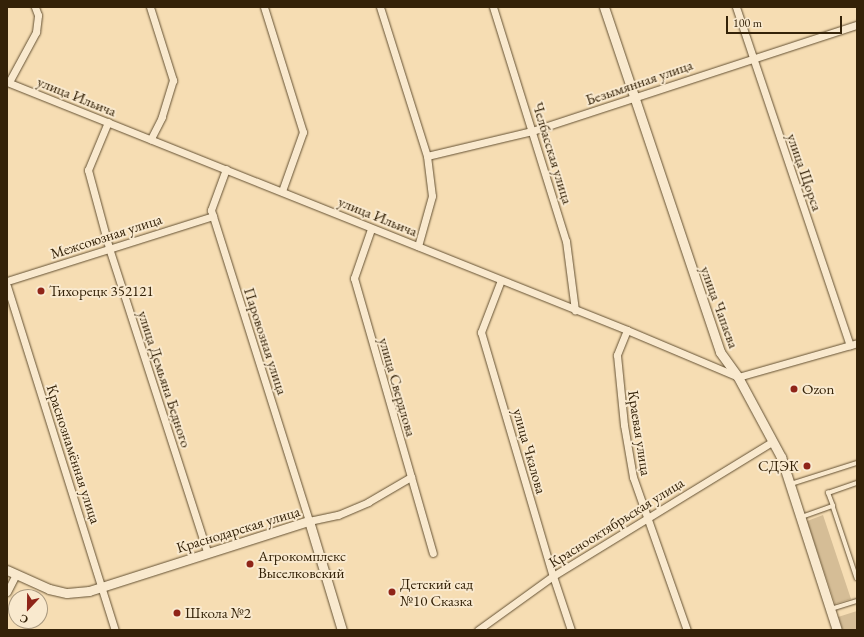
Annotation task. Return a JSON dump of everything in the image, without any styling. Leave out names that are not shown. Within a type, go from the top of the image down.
[{"type":"main road","name":"улица Чапаева","points":[[604,7],[720,352],[738,377],[772,442],[791,484],[837,630]]},
{"type":"main road","name":"Краснодарская улица","points":[[16,574],[49,589],[67,593],[102,588],[207,552],[309,521]]},
{"type":"main road","points":[[309,521],[342,630]]},
{"type":"main road","points":[[7,570],[16,574]]},
{"type":"street","points":[[8,82],[36,32],[38,15],[35,7]]},
{"type":"street","points":[[150,7],[173,80],[162,116],[151,139]]},
{"type":"street","points":[[264,7],[303,132],[282,191]]},
{"type":"street","points":[[380,7],[427,156],[432,196],[418,246]]},
{"type":"street","name":"Челбасская улица","points":[[493,7],[566,241],[574,310]]},
{"type":"street","name":"улица Щорса","points":[[736,7],[752,57],[853,344]]},
{"type":"street","name":"Безымянная улица","points":[[427,156],[532,131],[752,57],[857,25]]},
{"type":"street","name":"улица Ильича","points":[[8,82],[282,191],[371,229],[418,246],[574,310],[627,330],[738,377]]},
{"type":"street","name":"улица Демьяна Бедного","points":[[108,122],[88,170],[109,248],[207,552]]},
{"type":"street","name":"Паровозная улица","points":[[226,169],[211,210],[309,521]]},
{"type":"street","name":"Межсоюзная улица","points":[[7,281],[213,216]]},
{"type":"street","name":"улица Свердлова","points":[[371,229],[354,278],[433,553]]},
{"type":"street","name":"улица Чкалова","points":[[501,280],[481,332],[553,576],[571,630]]},
{"type":"street","name":"Краснознамённая улица","points":[[7,286],[115,630]]},
{"type":"street","name":"Краевая улица","points":[[627,330],[617,355],[624,425],[633,477],[646,518],[687,630]]},
{"type":"street","points":[[738,377],[853,344]]},
{"type":"street","name":"Краснооктябрьская улица","points":[[478,630],[553,576],[772,442]]},
{"type":"street","name":"Краснодарская улица","points":[[309,521],[338,515],[368,502],[411,477]]},
{"type":"street","points":[[7,592],[16,574]]},
{"type":"lane","points":[[791,484],[857,463]]},
{"type":"lane","points":[[857,482],[828,493],[857,578]]},
{"type":"lane","points":[[802,517],[833,506]]},
{"type":"lane","points":[[831,610],[857,601]]},
{"type":"shaded area","points":[[823,515],[851,599],[835,604],[807,521]]},
{"type":"shaded area","points":[[857,611],[857,630],[843,630],[838,617]]},
{"type":"place","name":"Тихорецк 352121","points":[[41,291]]},
{"type":"place","name":"Ozon","points":[[794,389]]},
{"type":"place","name":"СДЭК","points":[[807,466]]},
{"type":"place","name":"Агрокомплекс Выселковский","points":[[250,564]]},
{"type":"place","name":"Детский сад №10 Сказка","points":[[392,592]]},
{"type":"place","name":"Школа №2","points":[[177,613]]}]
